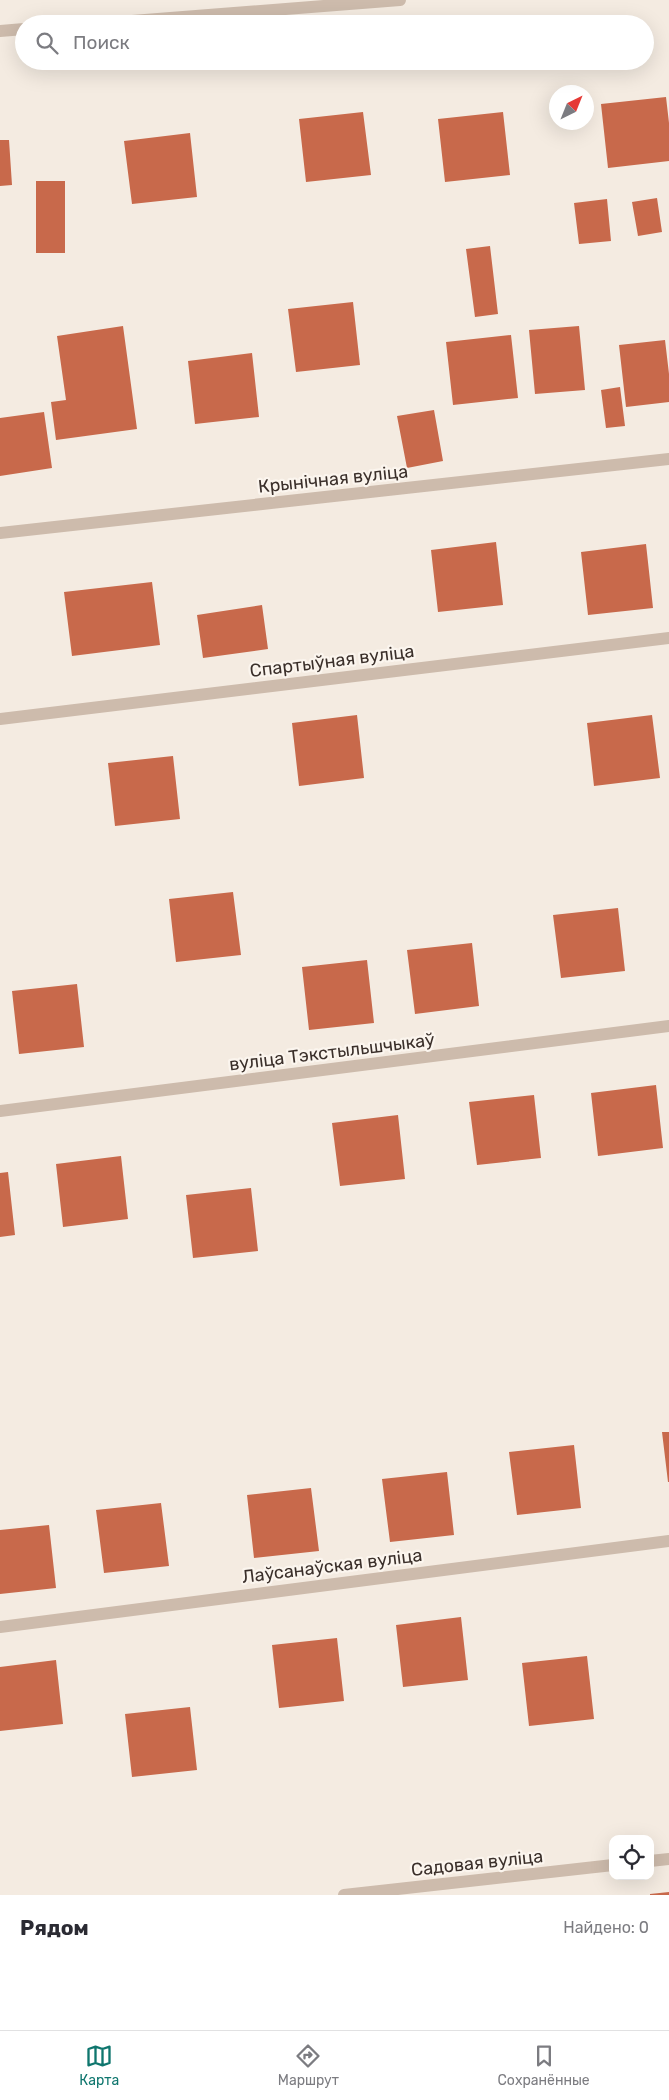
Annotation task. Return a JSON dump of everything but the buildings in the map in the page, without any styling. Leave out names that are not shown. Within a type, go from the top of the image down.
[{"type":"street","points":[[209,15],[400,0]]},
{"type":"street","points":[[0,31],[15,30]]},
{"type":"street","name":"Крынічная вуліца","points":[[0,533],[669,460]]},
{"type":"street","name":"Спартыўная вуліца","points":[[0,719],[669,638]]},
{"type":"street","name":"вуліца Тэкстыльшчыкаў","points":[[0,1111],[669,1026]]},
{"type":"street","name":"Лаўсанаўская вуліца","points":[[0,1627],[669,1541]]},
{"type":"street","points":[[654,1861],[669,1859]]},
{"type":"street","name":"Садовая вуліца","points":[[344,1895],[609,1865]]}]
